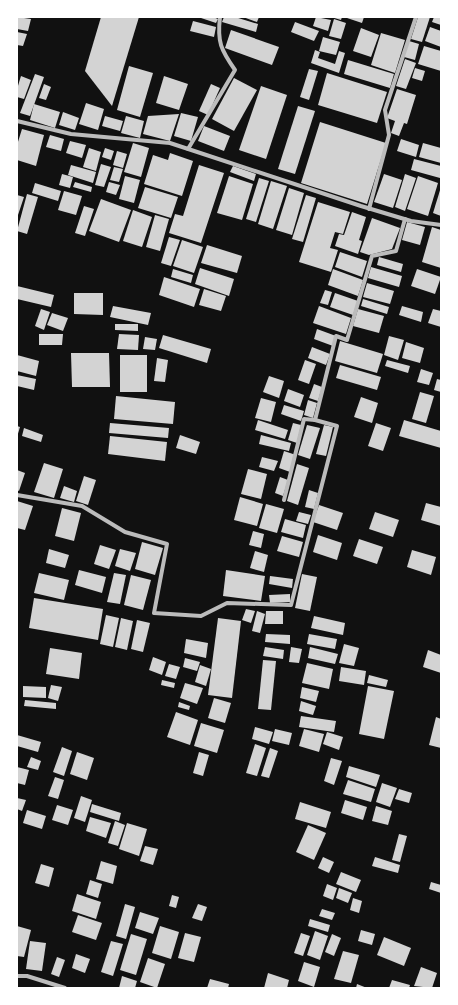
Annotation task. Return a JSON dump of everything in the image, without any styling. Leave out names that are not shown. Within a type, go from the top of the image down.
[{"type":"street","points":[[188,149],[235,70],[221,50],[218,32],[220,17]]},
{"type":"street","points":[[369,209],[390,135],[385,110],[416,17]]},
{"type":"street","points":[[17,121],[71,134],[170,143],[369,209],[405,219],[441,225]]},
{"type":"street","points":[[315,420],[336,336],[347,340],[372,256],[396,251],[405,219]]},
{"type":"street","points":[[17,495],[82,506],[125,532],[167,544],[154,613],[201,616],[227,603],[291,606],[337,426],[315,420],[304,419],[284,500]]},
{"type":"street","points":[[17,976],[27,976],[65,988]]},
{"type":"building","points":[[17,17],[31,19],[28,31],[17,29]]},
{"type":"building","points":[[101,17],[139,17],[112,106],[85,71]]},
{"type":"building","points":[[198,17],[213,17],[218,19],[216,23]]},
{"type":"building","points":[[224,17],[235,17],[258,24],[256,32],[222,22]]},
{"type":"building","points":[[243,17],[259,17],[257,22]]},
{"type":"building","points":[[316,17],[331,20],[328,31],[313,26]]},
{"type":"building","points":[[331,17],[342,17],[341,20]]},
{"type":"building","points":[[344,17],[364,17],[362,23]]},
{"type":"building","points":[[418,17],[430,17],[422,42],[411,39]]},
{"type":"building","points":[[434,17],[441,17],[441,25],[432,22]]},
{"type":"building","points":[[334,19],[346,23],[341,39],[329,36]]},
{"type":"building","points":[[193,21],[216,27],[214,37],[190,31]]},
{"type":"building","points":[[295,22],[319,31],[314,41],[291,32]]},
{"type":"building","points":[[430,27],[441,31],[441,47],[425,41]]},
{"type":"building","points":[[361,28],[379,35],[371,57],[353,51]]},
{"type":"building","points":[[231,30],[279,47],[272,65],[225,48]]},
{"type":"building","points":[[17,32],[27,34],[23,46],[17,45]]},
{"type":"building","points":[[381,33],[405,40],[395,73],[371,65]]},
{"type":"building","points":[[323,37],[340,42],[336,55],[319,51]]},
{"type":"building","points":[[409,41],[419,44],[415,60],[404,57]]},
{"type":"building","points":[[424,46],[441,51],[441,71],[418,64]]},
{"type":"building","points":[[315,50],[320,52],[318,58],[335,64],[339,51],[345,53],[339,73],[311,63]]},
{"type":"building","points":[[405,59],[416,63],[406,89],[396,86]]},
{"type":"building","points":[[348,60],[394,74],[390,88],[344,74]]},
{"type":"building","points":[[129,66],[153,73],[140,117],[117,110]]},
{"type":"building","points":[[415,68],[425,71],[422,81],[412,78]]},
{"type":"building","points":[[309,69],[318,71],[309,100],[300,97]]},
{"type":"building","points":[[327,73],[387,92],[377,123],[318,105]]},
{"type":"building","points":[[35,74],[44,77],[30,116],[20,113]]},
{"type":"building","points":[[21,76],[31,80],[24,99],[17,97],[17,89]]},
{"type":"building","points":[[164,76],[188,84],[179,110],[156,103]]},
{"type":"building","points":[[234,78],[257,90],[234,131],[212,119]]},
{"type":"building","points":[[44,84],[51,87],[46,100],[39,98]]},
{"type":"building","points":[[211,84],[220,88],[208,115],[199,111]]},
{"type":"building","points":[[261,86],[287,95],[266,159],[239,150]]},
{"type":"building","points":[[397,89],[416,95],[407,124],[404,123],[399,136],[391,133],[395,121],[387,118]]},
{"type":"building","points":[[86,103],[104,109],[98,130],[79,124]]},
{"type":"building","points":[[34,104],[60,112],[55,128],[30,120]]},
{"type":"building","points":[[298,106],[315,111],[295,174],[278,169]]},
{"type":"building","points":[[63,112],[79,118],[75,130],[59,125]]},
{"type":"building","points":[[181,113],[198,117],[191,141],[174,136]]},
{"type":"building","points":[[179,114],[170,141],[143,134],[148,116]]},
{"type":"building","points":[[105,116],[123,121],[120,131],[102,126]]},
{"type":"building","points":[[126,116],[144,121],[140,138],[121,133]]},
{"type":"building","points":[[320,122],[386,143],[367,204],[301,183]]},
{"type":"building","points":[[204,126],[230,136],[224,151],[198,141]]},
{"type":"building","points":[[22,129],[44,135],[36,166],[17,160],[17,145]]},
{"type":"building","points":[[50,135],[64,139],[61,151],[46,147]]},
{"type":"building","points":[[401,139],[419,145],[416,157],[397,151]]},
{"type":"building","points":[[70,141],[86,145],[82,158],[66,153]]},
{"type":"building","points":[[133,143],[149,148],[141,177],[124,172]]},
{"type":"building","points":[[423,143],[441,148],[441,163],[419,157]]},
{"type":"building","points":[[89,148],[101,152],[96,171],[83,167]]},
{"type":"building","points":[[105,148],[114,151],[111,160],[102,157]]},
{"type":"building","points":[[117,151],[127,154],[123,168],[113,165]]},
{"type":"building","points":[[170,153],[193,161],[182,196],[144,184],[153,155],[168,160]]},
{"type":"building","points":[[414,159],[441,166],[440,178],[411,170]]},
{"type":"building","points":[[101,164],[111,167],[104,187],[95,185]]},
{"type":"building","points":[[71,165],[96,172],[93,183],[68,175]]},
{"type":"building","points":[[199,165],[224,173],[201,243],[169,233],[175,214],[183,216]]},
{"type":"building","points":[[233,166],[256,174],[254,181],[230,172]]},
{"type":"building","points":[[114,167],[123,169],[119,182],[110,180]]},
{"type":"building","points":[[62,174],[73,177],[70,188],[59,185]]},
{"type":"building","points":[[384,174],[402,180],[393,208],[374,202]]},
{"type":"building","points":[[405,174],[416,178],[405,211],[395,207]]},
{"type":"building","points":[[125,176],[140,180],[134,203],[119,199]]},
{"type":"building","points":[[229,176],[253,184],[242,220],[217,213]]},
{"type":"building","points":[[418,176],[438,183],[428,216],[407,209]]},
{"type":"building","points":[[259,178],[269,181],[256,222],[246,219]]},
{"type":"building","points":[[271,181],[287,186],[273,229],[258,224]]},
{"type":"building","points":[[75,182],[92,187],[91,192],[73,187]]},
{"type":"building","points":[[109,182],[120,185],[116,195],[106,192]]},
{"type":"building","points":[[35,183],[61,191],[58,201],[32,193]]},
{"type":"building","points":[[145,187],[178,197],[171,218],[138,208]]},
{"type":"building","points":[[441,187],[441,216],[433,213]]},
{"type":"building","points":[[289,188],[304,193],[292,235],[276,230]]},
{"type":"building","points":[[64,191],[82,196],[76,215],[58,210]]},
{"type":"building","points":[[27,194],[38,197],[27,234],[17,231]]},
{"type":"building","points":[[17,195],[24,197],[17,218]]},
{"type":"building","points":[[306,195],[316,198],[303,242],[292,239]]},
{"type":"building","points":[[101,199],[131,210],[119,242],[89,231]]},
{"type":"building","points":[[318,202],[350,212],[343,234],[335,232],[330,248],[338,250],[331,272],[299,262]]},
{"type":"building","points":[[84,206],[94,209],[85,236],[75,233]]},
{"type":"building","points":[[133,210],[152,217],[142,247],[123,241]]},
{"type":"building","points":[[352,212],[366,217],[359,240],[362,241],[358,254],[335,246],[339,234],[344,235]]},
{"type":"building","points":[[155,215],[169,219],[160,251],[146,247]]},
{"type":"building","points":[[372,218],[400,228],[392,249],[369,255],[360,252]]},
{"type":"building","points":[[407,222],[425,227],[420,245],[402,240]]},
{"type":"building","points":[[432,227],[441,230],[441,268],[422,262]]},
{"type":"building","points":[[169,237],[180,240],[171,266],[161,263]]},
{"type":"building","points":[[182,240],[203,247],[194,273],[173,266]]},
{"type":"building","points":[[207,245],[242,256],[237,273],[201,263]]},
{"type":"building","points":[[340,252],[367,261],[362,277],[335,267]]},
{"type":"building","points":[[379,257],[403,264],[401,272],[377,265]]},
{"type":"building","points":[[371,267],[402,276],[399,287],[368,278]]},
{"type":"building","points":[[200,268],[234,279],[229,296],[195,284]]},
{"type":"building","points":[[173,269],[193,275],[191,283],[171,277]]},
{"type":"building","points":[[333,269],[363,280],[358,296],[328,285]]},
{"type":"building","points":[[417,269],[441,277],[435,294],[411,286]]},
{"type":"building","points":[[164,277],[200,289],[194,307],[159,295]]},
{"type":"building","points":[[367,283],[394,291],[390,304],[363,297]]},
{"type":"building","points":[[17,286],[54,295],[51,307],[17,299]]},
{"type":"building","points":[[204,289],[226,296],[221,311],[199,305]]},
{"type":"building","points":[[325,290],[332,292],[328,305],[320,303]]},
{"type":"building","points":[[74,293],[103,293],[103,315],[74,314]]},
{"type":"building","points":[[335,293],[358,301],[353,315],[330,307]]},
{"type":"building","points":[[363,299],[389,307],[387,314],[361,306]]},
{"type":"building","points":[[113,306],[151,313],[148,325],[110,317]]},
{"type":"building","points":[[319,306],[351,318],[346,334],[313,323]]},
{"type":"building","points":[[402,306],[423,312],[421,322],[399,315]]},
{"type":"building","points":[[41,309],[50,312],[44,330],[35,326]]},
{"type":"building","points":[[358,309],[384,316],[379,333],[353,326]]},
{"type":"building","points":[[433,309],[441,311],[441,327],[428,323]]},
{"type":"building","points":[[52,313],[68,318],[63,331],[47,325]]},
{"type":"building","points":[[115,324],[138,324],[138,331],[115,330]]},
{"type":"building","points":[[317,329],[336,336],[333,346],[314,339]]},
{"type":"building","points":[[39,334],[63,334],[62,345],[39,345]]},
{"type":"building","points":[[119,334],[139,335],[138,350],[117,349]]},
{"type":"building","points":[[163,335],[211,349],[207,363],[159,348]]},
{"type":"building","points":[[389,336],[404,340],[398,360],[384,355]]},
{"type":"building","points":[[145,337],[157,339],[155,350],[143,349]]},
{"type":"building","points":[[340,341],[383,354],[377,373],[335,361]]},
{"type":"building","points":[[406,342],[424,348],[420,363],[402,358]]},
{"type":"building","points":[[312,347],[330,354],[326,365],[308,358]]},
{"type":"building","points":[[71,353],[109,353],[110,387],[72,387]]},
{"type":"building","points":[[17,355],[39,361],[36,376],[17,371]]},
{"type":"building","points":[[120,355],[147,355],[147,392],[120,392]]},
{"type":"building","points":[[157,358],[168,360],[165,382],[154,381]]},
{"type":"building","points":[[305,360],[316,364],[309,384],[298,380]]},
{"type":"building","points":[[387,360],[410,366],[408,373],[385,366]]},
{"type":"building","points":[[340,365],[381,377],[377,390],[336,378]]},
{"type":"building","points":[[421,369],[433,373],[429,385],[417,382]]},
{"type":"building","points":[[17,375],[36,379],[34,390],[17,386]]},
{"type":"building","points":[[269,376],[284,381],[279,398],[263,392]]},
{"type":"building","points":[[437,379],[441,380],[441,392],[434,390]]},
{"type":"building","points":[[314,384],[322,387],[318,401],[309,398]]},
{"type":"building","points":[[288,389],[304,395],[300,407],[284,401]]},
{"type":"building","points":[[420,392],[434,396],[426,423],[412,419]]},
{"type":"building","points":[[116,396],[175,402],[173,424],[114,419]]},
{"type":"building","points":[[361,397],[378,403],[372,423],[354,417]]},
{"type":"building","points":[[261,398],[276,402],[271,422],[255,418]]},
{"type":"building","points":[[308,400],[317,403],[313,418],[304,415]]},
{"type":"building","points":[[284,405],[304,411],[301,421],[281,414]]},
{"type":"building","points":[[258,420],[288,430],[285,439],[255,430]]},
{"type":"building","points":[[404,420],[441,431],[441,448],[399,436]]},
{"type":"building","points":[[110,423],[169,428],[168,438],[109,433]]},
{"type":"building","points":[[293,423],[301,425],[297,443],[288,440]]},
{"type":"building","points":[[376,423],[391,428],[383,451],[368,446]]},
{"type":"building","points":[[307,425],[320,428],[310,459],[298,455]]},
{"type":"building","points":[[324,425],[333,427],[326,456],[316,454]]},
{"type":"building","points":[[17,426],[20,427],[17,437]]},
{"type":"building","points":[[24,428],[43,435],[41,442],[22,436]]},
{"type":"building","points":[[180,435],[200,442],[196,454],[176,448]]},
{"type":"building","points":[[261,435],[291,443],[289,451],[259,444]]},
{"type":"building","points":[[110,436],[167,442],[165,461],[108,454]]},
{"type":"building","points":[[284,451],[296,455],[290,472],[279,468]]},
{"type":"building","points":[[262,457],[278,461],[274,471],[259,467]]},
{"type":"building","points":[[44,463],[63,469],[54,498],[34,492]]},
{"type":"building","points":[[297,464],[309,468],[298,505],[287,501]]},
{"type":"building","points":[[248,469],[267,474],[261,499],[241,494]]},
{"type":"building","points":[[17,470],[25,473],[19,491],[17,490]]},
{"type":"building","points":[[84,476],[96,480],[88,505],[76,501]]},
{"type":"building","points":[[280,477],[288,480],[283,496],[275,493]]},
{"type":"building","points":[[64,486],[77,491],[74,502],[60,498]]},
{"type":"building","points":[[309,490],[318,493],[314,509],[305,507]]},
{"type":"building","points":[[240,497],[263,504],[257,526],[234,520]]},
{"type":"building","points":[[17,501],[33,506],[25,530],[17,528]]},
{"type":"building","points":[[426,503],[441,507],[441,526],[421,520]]},
{"type":"building","points":[[266,504],[284,509],[277,533],[259,528]]},
{"type":"building","points":[[319,505],[343,513],[337,530],[313,522]]},
{"type":"building","points":[[62,508],[81,513],[74,541],[55,536]]},
{"type":"building","points":[[299,512],[311,515],[308,524],[296,521]]},
{"type":"building","points":[[375,512],[399,520],[393,537],[369,529]]},
{"type":"building","points":[[285,519],[306,525],[303,538],[281,532]]},
{"type":"building","points":[[253,531],[264,534],[261,548],[249,545]]},
{"type":"building","points":[[318,535],[342,543],[337,560],[313,552]]},
{"type":"building","points":[[282,536],[303,542],[299,557],[277,551]]},
{"type":"building","points":[[359,539],[383,547],[377,564],[353,556]]},
{"type":"building","points":[[142,542],[163,548],[155,575],[135,569]]},
{"type":"building","points":[[100,545],[116,550],[109,569],[94,564]]},
{"type":"building","points":[[49,549],[69,555],[65,568],[46,563]]},
{"type":"building","points":[[120,549],[136,553],[130,571],[115,566]]},
{"type":"building","points":[[412,550],[436,557],[431,575],[407,567]]},
{"type":"building","points":[[255,551],[268,555],[264,572],[250,568]]},
{"type":"building","points":[[79,570],[106,577],[102,593],[75,585]]},
{"type":"building","points":[[226,570],[265,576],[261,601],[223,596]]},
{"type":"building","points":[[39,573],[69,580],[64,600],[34,593]]},
{"type":"building","points":[[114,573],[126,575],[120,604],[107,602]]},
{"type":"building","points":[[302,574],[317,577],[310,611],[295,608]]},
{"type":"building","points":[[131,575],[151,580],[143,610],[124,605]]},
{"type":"building","points":[[270,576],[293,579],[292,588],[269,584]]},
{"type":"building","points":[[290,594],[290,602],[270,603],[269,595]]},
{"type":"building","points":[[34,598],[103,609],[98,640],[29,628]]},
{"type":"building","points":[[246,609],[255,611],[251,623],[242,620]]},
{"type":"building","points":[[257,611],[265,614],[260,633],[252,631]]},
{"type":"building","points":[[266,611],[283,611],[283,624],[265,624]]},
{"type":"building","points":[[106,615],[119,618],[113,647],[100,644]]},
{"type":"building","points":[[314,616],[345,623],[343,635],[311,628]]},
{"type":"building","points":[[121,618],[133,621],[127,650],[115,647]]},
{"type":"building","points":[[218,618],[241,621],[232,698],[208,695]]},
{"type":"building","points":[[137,620],[150,623],[143,652],[131,649]]},
{"type":"building","points":[[266,634],[290,635],[290,644],[265,642]]},
{"type":"building","points":[[309,634],[337,639],[335,649],[307,644]]},
{"type":"building","points":[[186,639],[208,643],[206,658],[184,653]]},
{"type":"building","points":[[344,644],[359,648],[354,666],[339,663]]},
{"type":"building","points":[[265,647],[284,650],[283,659],[263,656]]},
{"type":"building","points":[[291,647],[302,649],[299,663],[289,662]]},
{"type":"building","points":[[310,647],[338,654],[335,664],[308,658]]},
{"type":"building","points":[[50,648],[82,653],[79,679],[46,674]]},
{"type":"building","points":[[428,650],[441,655],[441,673],[423,667]]},
{"type":"building","points":[[153,657],[166,662],[162,675],[149,670]]},
{"type":"building","points":[[185,658],[200,662],[197,671],[183,667]]},
{"type":"building","points":[[263,660],[276,661],[271,710],[258,709]]},
{"type":"building","points":[[307,663],[333,669],[329,689],[302,683]]},
{"type":"building","points":[[169,664],[180,667],[176,679],[165,676]]},
{"type":"building","points":[[200,665],[211,669],[206,686],[195,682]]},
{"type":"building","points":[[341,667],[366,671],[364,685],[339,681]]},
{"type":"building","points":[[369,675],[388,680],[386,687],[367,683]]},
{"type":"building","points":[[162,680],[175,683],[174,688],[161,685]]},
{"type":"building","points":[[185,683],[203,688],[197,704],[180,698]]},
{"type":"building","points":[[51,685],[62,687],[58,701],[48,698]]},
{"type":"building","points":[[23,686],[46,687],[46,698],[23,697]]},
{"type":"building","points":[[368,686],[394,691],[384,739],[359,734]]},
{"type":"building","points":[[302,687],[319,691],[316,702],[300,698]]},
{"type":"building","points":[[214,698],[231,703],[225,723],[208,718]]},
{"type":"building","points":[[25,700],[56,703],[56,709],[24,706]]},
{"type":"building","points":[[301,701],[316,706],[313,715],[299,711]]},
{"type":"building","points":[[179,702],[190,706],[189,710],[178,707]]},
{"type":"building","points":[[176,712],[198,720],[190,745],[167,737]]},
{"type":"building","points":[[301,716],[336,721],[334,732],[299,727]]},
{"type":"building","points":[[436,717],[441,719],[441,748],[429,745]]},
{"type":"building","points":[[201,723],[224,730],[217,753],[194,746]]},
{"type":"building","points":[[255,727],[273,732],[269,744],[252,739]]},
{"type":"building","points":[[275,729],[292,733],[289,745],[272,741]]},
{"type":"building","points":[[304,729],[324,734],[319,752],[299,746]]},
{"type":"building","points":[[327,732],[343,737],[339,750],[323,744]]},
{"type":"building","points":[[17,735],[41,742],[38,752],[17,746]]},
{"type":"building","points":[[255,744],[266,748],[257,776],[246,773]]},
{"type":"building","points":[[62,747],[72,751],[64,776],[53,772]]},
{"type":"building","points":[[270,748],[278,751],[269,778],[261,776]]},
{"type":"building","points":[[77,752],[94,758],[87,780],[70,774]]},
{"type":"building","points":[[199,752],[209,755],[203,776],[193,773]]},
{"type":"building","points":[[31,757],[41,761],[38,770],[27,767]]},
{"type":"building","points":[[331,758],[342,761],[334,785],[324,781]]},
{"type":"building","points":[[349,766],[380,775],[376,787],[346,777]]},
{"type":"building","points":[[17,767],[29,770],[25,785],[17,783]]},
{"type":"building","points":[[55,777],[64,780],[58,799],[48,796]]},
{"type":"building","points":[[348,780],[375,789],[371,802],[343,794]]},
{"type":"building","points":[[382,783],[397,788],[390,807],[376,802]]},
{"type":"building","points":[[399,789],[412,793],[409,803],[395,799]]},
{"type":"building","points":[[81,796],[92,800],[85,822],[74,818]]},
{"type":"building","points":[[17,798],[26,800],[22,811],[17,809]]},
{"type":"building","points":[[345,800],[367,807],[363,820],[341,813]]},
{"type":"building","points":[[300,802],[331,812],[326,828],[295,819]]},
{"type":"building","points":[[92,804],[121,813],[119,821],[90,812]]},
{"type":"building","points":[[57,805],[73,810],[68,825],[52,820]]},
{"type":"building","points":[[376,806],[392,811],[388,825],[372,821]]},
{"type":"building","points":[[27,810],[46,816],[42,829],[23,823]]},
{"type":"building","points":[[90,817],[111,823],[106,838],[86,831]]},
{"type":"building","points":[[115,821],[125,825],[118,846],[108,843]]},
{"type":"building","points":[[127,823],[147,829],[139,856],[119,849]]},
{"type":"building","points":[[308,825],[326,833],[314,860],[296,852]]},
{"type":"building","points":[[399,834],[407,836],[400,862],[392,860]]},
{"type":"building","points":[[145,846],[158,849],[153,865],[140,861]]},
{"type":"building","points":[[323,857],[334,862],[329,873],[318,868]]},
{"type":"building","points":[[375,857],[400,865],[398,873],[372,866]]},
{"type":"building","points":[[101,861],[117,866],[113,884],[96,879]]},
{"type":"building","points":[[41,864],[54,868],[49,887],[35,883]]},
{"type":"building","points":[[341,872],[361,880],[356,892],[336,884]]},
{"type":"building","points":[[90,880],[102,884],[98,898],[86,894]]},
{"type":"building","points":[[431,882],[441,885],[441,893],[429,889]]},
{"type":"building","points":[[327,884],[337,888],[333,900],[323,896]]},
{"type":"building","points":[[339,888],[352,893],[348,903],[336,898]]},
{"type":"building","points":[[77,894],[101,902],[96,919],[72,911]]},
{"type":"building","points":[[172,895],[179,897],[176,908],[169,906]]},
{"type":"building","points":[[353,898],[362,901],[359,913],[350,910]]},
{"type":"building","points":[[125,904],[135,907],[126,939],[116,936]]},
{"type":"building","points":[[198,904],[207,907],[202,921],[192,918]]},
{"type":"building","points":[[322,909],[335,913],[332,920],[319,916]]},
{"type":"building","points":[[140,912],[159,918],[153,934],[135,928]]},
{"type":"building","points":[[78,915],[102,923],[96,940],[72,932]]},
{"type":"building","points":[[310,919],[330,925],[328,932],[308,926]]},
{"type":"building","points":[[17,926],[31,930],[24,957],[17,956]]},
{"type":"building","points":[[160,926],[179,932],[171,959],[152,953]]},
{"type":"building","points":[[361,930],[375,934],[372,945],[358,941]]},
{"type":"building","points":[[315,931],[328,936],[320,960],[307,955]]},
{"type":"building","points":[[185,933],[201,937],[194,962],[178,958]]},
{"type":"building","points":[[301,933],[310,936],[303,956],[294,953]]},
{"type":"building","points":[[131,934],[147,939],[136,975],[120,970]]},
{"type":"building","points":[[332,934],[341,938],[334,956],[325,952]]},
{"type":"building","points":[[384,937],[411,948],[404,966],[377,955]]},
{"type":"building","points":[[30,941],[46,943],[42,971],[26,969]]},
{"type":"building","points":[[111,941],[123,944],[113,976],[101,972]]},
{"type":"building","points":[[343,951],[359,955],[351,983],[334,979]]},
{"type":"building","points":[[76,954],[90,959],[85,973],[72,968]]},
{"type":"building","points":[[57,957],[65,960],[59,977],[51,974]]},
{"type":"building","points":[[148,958],[165,964],[157,988],[140,982]]},
{"type":"building","points":[[304,962],[320,967],[314,987],[298,981]]},
{"type":"building","points":[[421,967],[437,973],[432,988],[414,986]]},
{"type":"building","points":[[268,973],[289,980],[287,988],[264,988]]},
{"type":"building","points":[[122,976],[137,981],[135,988],[119,988]]},
{"type":"building","points":[[210,979],[229,984],[228,988],[207,988]]},
{"type":"building","points":[[392,980],[410,985],[409,988],[389,988]]},
{"type":"building","points":[[357,984],[367,988],[356,988]]}]
